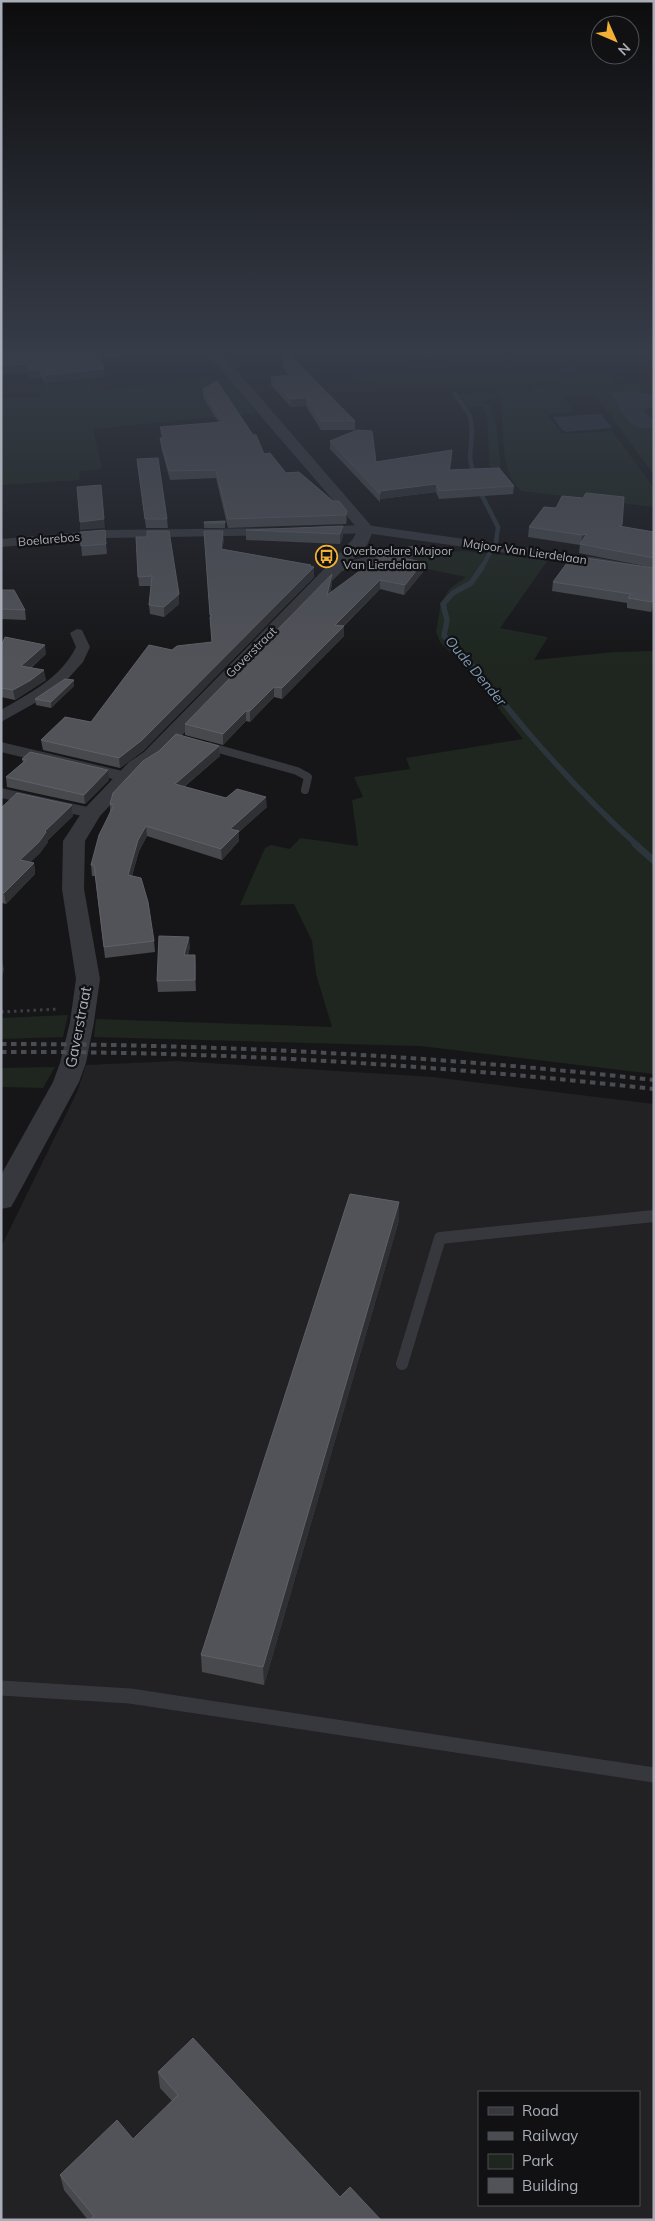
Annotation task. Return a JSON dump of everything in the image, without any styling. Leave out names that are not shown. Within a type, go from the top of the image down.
[{"type":"street","points":[[302,455],[366,529]]},
{"type":"street","points":[[304,531],[366,529]]},
{"type":"street","name":"Majoor Van Lierdelaan","points":[[366,529],[498,547],[654,572]]},
{"type":"street","name":"Gaverstraat","points":[[1,1200],[66,1082],[74,1063],[85,1008],[88,979],[73,889],[74,841],[91,813],[125,777],[173,737],[361,540],[366,529]]},
{"type":"street","name":"Boelarebos","points":[[1,542],[106,534],[286,532]]},
{"type":"street","name":"Gaverstraat","points":[[334,569],[394,552],[477,545]]},
{"type":"street","points":[[1,718],[52,684],[79,659],[83,647],[77,633]]},
{"type":"street","points":[[1,747],[125,777]]},
{"type":"street","points":[[1,792],[91,813]]},
{"type":"lane","points":[[196,743],[297,771],[308,777],[305,790]]},
{"type":"lane","points":[[402,1364],[440,1238],[654,1216]]},
{"type":"lane","points":[[1,1688],[130,1696],[654,1775]]},
{"type":"path","points":[[1,1012],[85,1008]]},
{"type":"shaded area","points":[[177,1061],[433,1077],[654,1104],[654,2220],[1,2220],[1,1247],[77,1092],[86,1065]]},
{"type":"green space","points":[[1,455],[99,455],[102,469],[80,471],[79,480],[1,485]]},
{"type":"green space","points":[[489,455],[500,455],[503,489],[490,477]]},
{"type":"green space","points":[[505,455],[629,455],[654,488],[654,507],[522,491],[514,483]]},
{"type":"green space","points":[[639,455],[654,455],[654,475]]},
{"type":"green space","points":[[463,551],[548,560],[500,628],[548,637],[534,660],[614,652],[654,651],[654,1074],[420,1046],[94,1037],[96,1019],[332,1027],[316,974],[312,941],[294,904],[240,905],[265,848],[271,845],[290,849],[300,838],[358,846],[352,800],[363,797],[354,777],[410,769],[406,758],[523,739],[467,669],[440,642],[436,632],[441,603],[449,589],[466,577],[385,560],[416,553]]},
{"type":"green space","points":[[68,1015],[63,1037],[1,1039],[1,1018]]},
{"type":"green space","points":[[55,1067],[43,1088],[1,1087],[1,1068]]},
{"type":"building","points":[[165,455],[271,455],[286,473],[299,472],[333,501],[339,501],[347,511],[346,515],[228,519],[216,470],[169,471]]},
{"type":"building","points":[[343,455],[375,455],[376,462],[423,455],[451,455],[449,470],[499,468],[514,486],[439,491],[436,484],[380,491],[380,494]]},
{"type":"building","points":[[158,458],[167,519],[145,519],[137,459]]},
{"type":"building","points":[[101,485],[104,519],[80,522],[77,487]]},
{"type":"building","points":[[586,493],[624,497],[622,525],[619,526],[654,532],[654,558],[580,544],[587,534],[582,535],[529,527],[544,507],[556,508],[562,496],[583,498]]},
{"type":"building","points":[[225,521],[225,523],[204,523],[204,522]]},
{"type":"building","points":[[343,526],[340,534],[246,530]]},
{"type":"building","points":[[105,530],[106,544],[81,546],[80,532]]},
{"type":"building","points":[[147,531],[169,531],[179,594],[164,607],[149,605],[152,576],[138,577],[136,537],[147,537]]},
{"type":"building","points":[[204,531],[223,531],[221,549],[314,567],[142,740],[119,758],[41,740],[65,717],[91,722],[149,645],[172,650],[177,646],[212,642],[210,617],[212,615],[210,615]]},
{"type":"building","points":[[415,546],[402,558],[423,562],[405,585],[380,580],[335,625],[344,626],[282,688],[274,687],[223,734],[185,724],[332,574],[327,595],[387,551]]},
{"type":"building","points":[[572,556],[654,568],[654,599],[652,602],[628,598],[631,594],[553,582]]},
{"type":"building","points":[[1,590],[14,590],[25,610],[1,609]]},
{"type":"building","points":[[5,637],[45,645],[21,666],[44,670],[13,690],[1,688],[1,646]]},
{"type":"building","points":[[65,679],[74,680],[51,702],[35,699]]},
{"type":"building","points":[[176,734],[219,746],[175,784],[226,798],[237,789],[266,797],[230,829],[239,831],[221,849],[146,826],[138,840],[128,875],[141,878],[148,902],[154,941],[104,947],[94,865],[91,865],[99,835],[114,805],[110,804],[113,793],[143,761],[159,751]]},
{"type":"building","points":[[30,752],[108,770],[84,795],[6,777],[26,760],[22,759]]},
{"type":"building","points":[[17,793],[72,805],[45,831],[39,842],[20,860],[34,863],[4,893],[1,892],[1,808]]},
{"type":"building","points":[[159,936],[189,937],[184,955],[195,955],[195,980],[157,981]]},
{"type":"building","points":[[350,1194],[399,1202],[263,1667],[201,1655]]},
{"type":"building","points":[[193,2038],[340,2197],[350,2187],[381,2220],[90,2220],[94,2216],[60,2175],[117,2120],[133,2139],[178,2095],[158,2072]]},
{"type":"waterway","name":"Oude Dender","points":[[470,455],[475,482],[498,527],[496,542],[481,569]]},
{"type":"waterway","name":"Oude Dender","points":[[482,567],[471,583],[453,593],[443,604],[447,620],[444,636],[468,660],[532,737],[570,779],[637,845]]},
{"type":"waterway","name":"Oude Dender","points":[[635,844],[654,861]]},
{"type":"railway","points":[[1,1044],[165,1046],[328,1053],[491,1064],[654,1080]]},
{"type":"railway","points":[[1,1052],[165,1054],[328,1061],[410,1066],[654,1089]]},
{"type":"place","name":"Overboelare Majoor Van Lierdelaan","points":[[327,557]]}]
